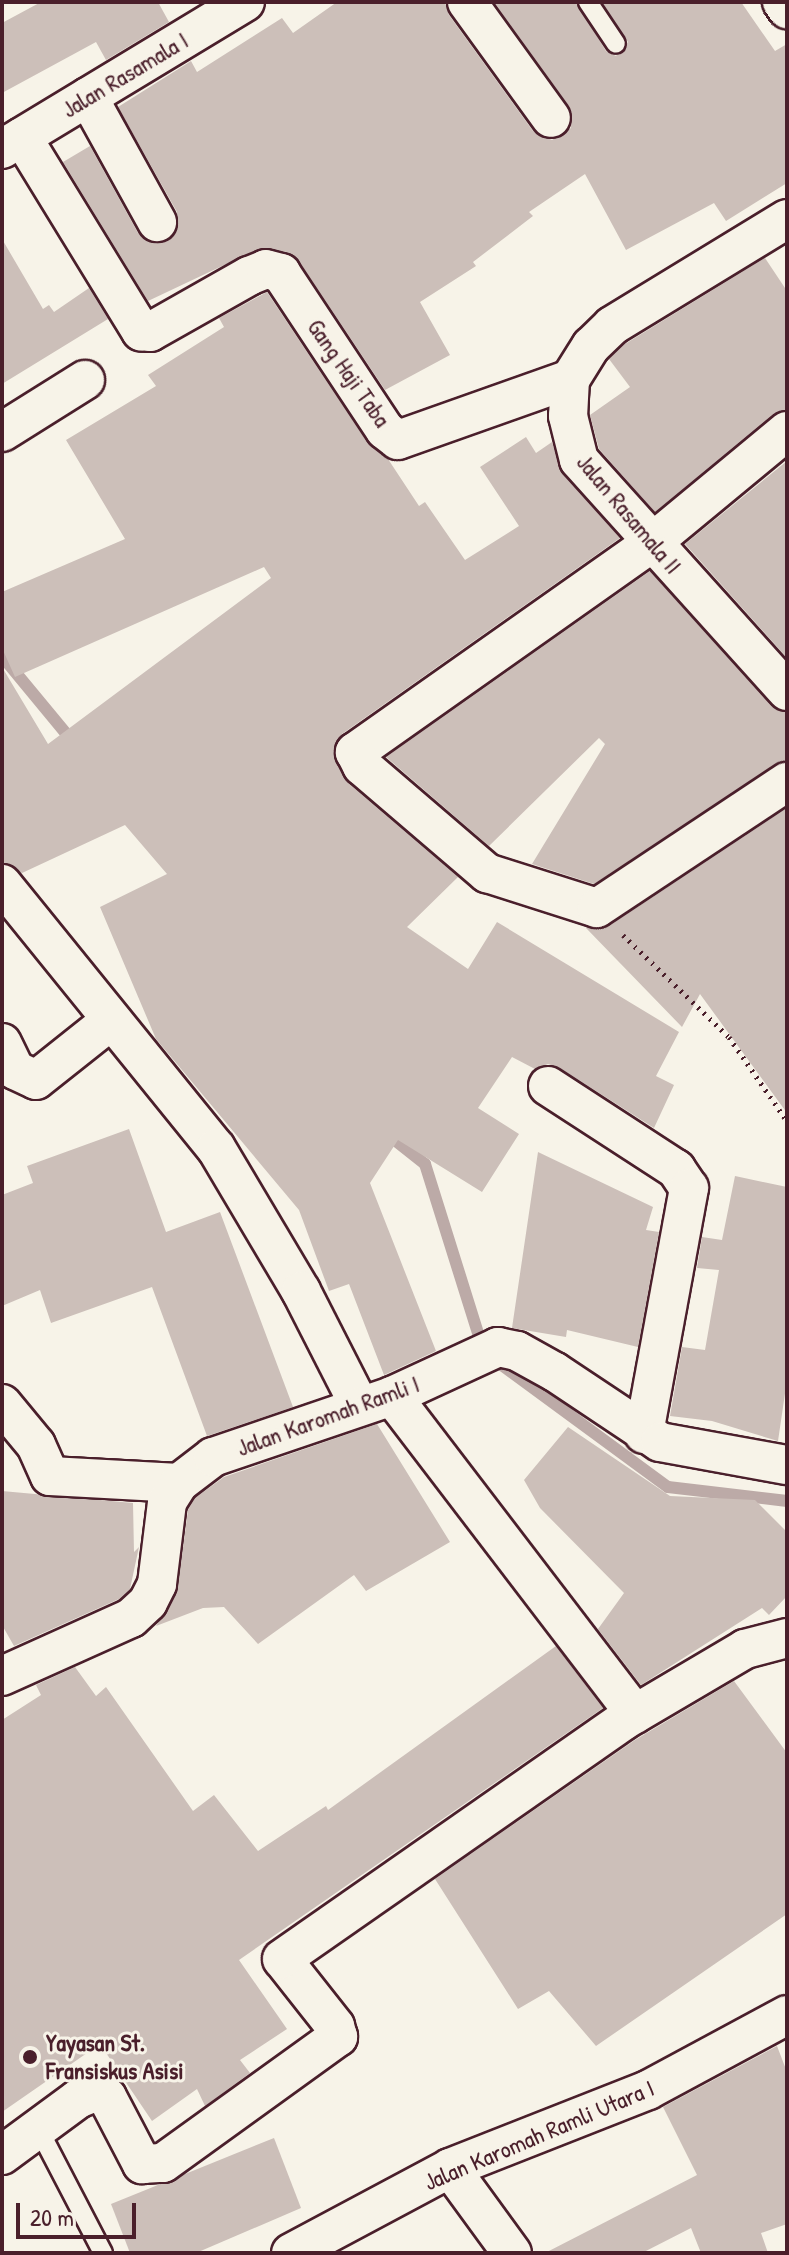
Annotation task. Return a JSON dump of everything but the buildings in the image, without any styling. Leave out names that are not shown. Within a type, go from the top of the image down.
[{"type":"street","name":"Jalan Rasamala I","points":[[14,135],[88,97],[245,2]]},
{"type":"street","points":[[467,2],[551,118]]},
{"type":"street","points":[[782,2],[787,9]]},
{"type":"street","points":[[88,97],[157,222]]},
{"type":"street","name":"Gang Haji Taba","points":[[14,135],[141,331],[150,332],[249,276],[266,269],[281,273],[385,430],[398,440],[570,379]]},
{"type":"street","points":[[570,379],[591,346],[636,308],[783,231]]},
{"type":"street","name":"Jalan Rasamala II","points":[[570,379],[570,428],[579,460],[787,691]]},
{"type":"street","points":[[2,432],[85,380]]},
{"type":"street","points":[[787,431],[653,542],[355,752],[362,766],[487,873],[597,908],[787,782]]},
{"type":"street","points":[[2,884],[109,1022],[216,1148],[301,1291],[376,1401],[635,1714]]},
{"type":"street","points":[[2,1043],[15,1070],[36,1080],[109,1022]]},
{"type":"street","points":[[548,1086],[676,1169],[689,1188],[644,1434]]},
{"type":"street","name":"Jalan Karomah Ramli I","points":[[179,1483],[213,1457],[376,1401],[484,1352],[508,1347],[660,1442],[787,1465]]},
{"type":"street","points":[[2,1404],[36,1445],[50,1476],[179,1483],[167,1502],[157,1584],[148,1602],[131,1618],[2,1676]]},
{"type":"street","points":[[2,2155],[95,2092],[107,2097],[142,2164],[163,2163],[338,2037],[335,2026],[282,1959],[635,1714],[745,1649],[785,1644]]},
{"type":"street","name":"Jalan Karomah Ramli Utara I","points":[[291,2253],[450,2168],[648,2090],[787,2015]]},
{"type":"street","points":[[450,2168],[512,2253]]},
{"type":"lane","points":[[588,2],[616,44]]},
{"type":"lane","points":[[38,2128],[103,2253]]},
{"type":"path","points":[[597,908],[729,1037],[787,1121]]},
{"type":"waterway","points":[[2,656],[74,743]]},
{"type":"waterway","points":[[386,1133],[425,1164],[484,1352],[668,1487],[787,1501]]},
{"type":"place","name":"Yayasan St. Fransiskus Asisi","points":[[30,2057]]}]
